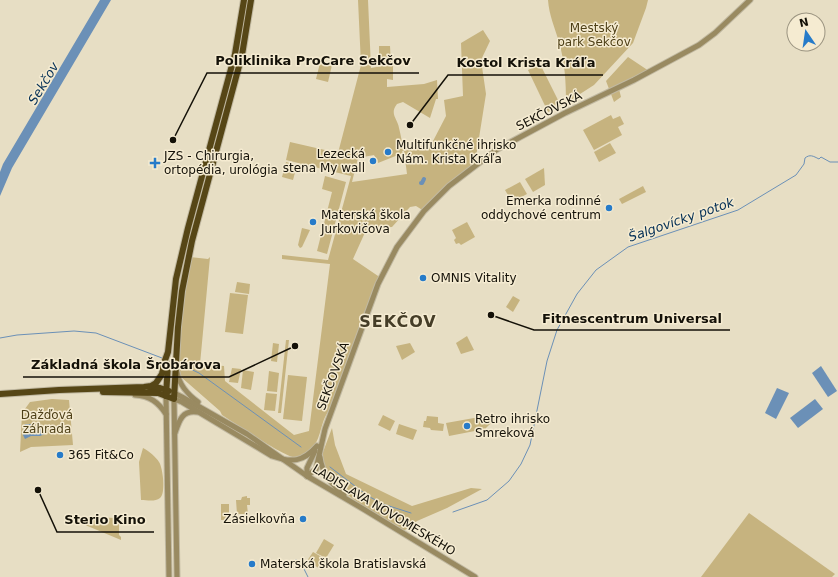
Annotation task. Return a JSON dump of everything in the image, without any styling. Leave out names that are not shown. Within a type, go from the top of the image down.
[{"type":"main road","points":[[166,393],[168,352],[176,279],[235,54],[244,0]]},
{"type":"main road","points":[[144,386],[160,388],[166,393],[174,396],[175,364],[182,291],[188,259],[242,55],[251,0]]},
{"type":"main road","points":[[0,394],[151,386],[161,378],[168,352]]},
{"type":"main road","points":[[76,390],[166,393]]},
{"type":"street","name":"SEKČOVSKÁ","points":[[307,476],[307,468],[325,429],[378,284],[397,247],[424,211],[449,186],[496,150],[699,45],[715,33],[750,0]]},
{"type":"street","points":[[175,364],[178,376],[186,392],[219,418]]},
{"type":"street","points":[[103,392],[112,395],[140,395],[152,399],[159,404],[166,414]]},
{"type":"street","points":[[166,393],[170,577]]},
{"type":"street","points":[[174,396],[177,577]]},
{"type":"street","name":"LADISLAVA NOVOMESKÉHO","points":[[174,396],[249,443],[272,456],[282,459]]},
{"type":"street","name":"LADISLAVA NOVOMESKÉHO","points":[[174,396],[182,397],[219,418],[275,453],[307,476],[476,577]]},
{"type":"street","points":[[174,437],[178,423],[184,415],[189,412],[199,412]]},
{"type":"street","name":"SEKČOVSKÁ","points":[[307,476],[316,469],[325,429]]},
{"type":"street","name":"SEKČOVSKÁ","points":[[282,459],[301,459],[309,454],[318,444]]},
{"type":"street","points":[[319,455],[320,463],[332,484],[356,504]]},
{"type":"green space","points":[[358,0],[368,0],[371,68],[393,64],[393,80],[387,79],[387,87],[424,84],[437,80],[438,99],[436,99],[430,118],[403,102],[397,104],[395,108],[394,114],[404,151],[432,143],[446,116],[444,100],[463,96],[461,43],[483,30],[490,41],[481,60],[486,94],[475,163],[424,211],[416,206],[410,207],[392,227],[367,228],[353,259],[381,278],[334,405],[326,415],[317,441],[307,454],[297,458],[291,457],[272,447],[222,415],[220,411],[181,377],[176,361],[190,257],[208,259],[210,257],[200,364],[224,366],[225,381],[294,435],[309,431],[330,264],[282,259],[282,255],[328,260],[351,176],[286,160],[290,142],[338,153],[361,65]],"holes":[[[402,151],[404,151],[407,174],[352,182],[358,158],[374,155],[378,163],[403,153]]]},
{"type":"green space","name":"Mestský park Sekčov","points":[[548,0],[648,0],[633,43],[594,85],[566,103],[563,57]]},
{"type":"green space","points":[[379,46],[390,46],[391,64],[379,64]]},
{"type":"green space","points":[[628,57],[649,71],[618,85],[621,97],[614,102],[606,81]]},
{"type":"green space","points":[[320,63],[332,65],[328,82],[316,79]]},
{"type":"green space","points":[[540,64],[561,106],[548,112],[528,70]]},
{"type":"green space","points":[[611,115],[613,119],[620,116],[624,124],[618,127],[622,135],[594,150],[583,130]]},
{"type":"green space","points":[[610,143],[616,153],[599,162],[594,152]]},
{"type":"green space","points":[[286,162],[297,165],[293,180],[282,177]]},
{"type":"green space","points":[[544,168],[545,185],[533,192],[525,179]]},
{"type":"green space","points":[[325,176],[346,182],[327,254],[317,251],[332,192],[322,189]]},
{"type":"green space","points":[[520,182],[527,194],[512,202],[505,190]]},
{"type":"green space","points":[[643,186],[646,192],[622,204],[619,199]]},
{"type":"green space","points":[[467,222],[475,237],[461,245],[459,243],[456,244],[454,240],[456,238],[452,230]]},
{"type":"green space","points":[[302,228],[310,230],[302,247],[300,248],[298,245]]},
{"type":"green space","points":[[237,282],[250,284],[249,294],[235,292]]},
{"type":"green space","points":[[230,293],[248,295],[243,334],[225,332]]},
{"type":"green space","points":[[513,296],[520,300],[513,312],[506,307]]},
{"type":"green space","points":[[467,336],[474,350],[461,354],[456,343]]},
{"type":"green space","points":[[286,340],[289,340],[281,413],[278,413]]},
{"type":"green space","points":[[273,343],[279,344],[277,362],[271,361]]},
{"type":"green space","points":[[410,343],[415,352],[402,360],[396,346]]},
{"type":"green space","points":[[232,368],[241,369],[238,383],[229,382]]},
{"type":"green space","points":[[243,370],[254,372],[251,390],[241,388]]},
{"type":"green space","points":[[269,371],[279,373],[277,392],[267,391]]},
{"type":"green space","points":[[288,375],[307,377],[302,421],[283,419]]},
{"type":"green space","points":[[266,393],[277,394],[275,411],[264,410]]},
{"type":"green space","name":"Dažďová záhrada","points":[[52,399],[69,400],[73,445],[31,447],[20,452],[22,413],[30,402]]},
{"type":"green space","points":[[383,415],[395,421],[390,431],[378,425]]},
{"type":"green space","name":"Retro ihrisko Smreková","points":[[491,415],[492,422],[485,429],[449,436],[446,423]]},
{"type":"green space","points":[[427,416],[438,417],[438,423],[444,424],[443,431],[431,430],[430,428],[423,427]]},
{"type":"green space","points":[[399,424],[417,430],[413,440],[396,434]]},
{"type":"green space","points":[[332,428],[335,445],[346,474],[412,506],[471,488],[482,489],[447,508],[417,521],[401,533],[342,491],[328,477],[320,460]]},
{"type":"green space","points":[[143,448],[156,458],[162,470],[163,492],[162,496],[156,500],[141,500],[139,462]]},
{"type":"green space","points":[[247,496],[247,498],[250,498],[250,505],[247,505],[248,514],[237,514],[236,500],[241,500],[242,497]]},
{"type":"green space","points":[[221,504],[229,504],[229,520],[221,520]]},
{"type":"green space","points":[[749,513],[835,574],[832,577],[701,577]]},
{"type":"green space","points":[[78,517],[119,518],[119,535],[121,540],[78,522]]},
{"type":"green space","points":[[324,539],[334,545],[326,558],[316,553]]},
{"type":"green space","points":[[313,552],[327,560],[322,570],[307,561]]},
{"type":"water","points":[[100,0],[111,0],[12,168],[0,196],[0,172],[3,164]]},
{"type":"water","points":[[821,366],[837,391],[828,397],[812,373]]},
{"type":"water","points":[[777,388],[789,393],[776,419],[765,413]]},
{"type":"water","points":[[815,399],[823,409],[798,428],[790,418]]},
{"type":"water","points":[[25,424],[31,424],[35,430],[42,429],[45,434],[40,436],[31,436],[25,439],[23,435]]},
{"type":"waterway","name":"Šalgovícky potok","points":[[453,512],[487,500],[509,481],[521,464],[530,445],[547,361],[557,330],[577,294],[596,270],[628,247],[738,210],[796,175],[804,164],[805,158],[808,156],[819,159],[821,157],[830,162],[838,162]]},
{"type":"waterway","points":[[421,183],[424,179]]},
{"type":"waterway","name":"Šalgovícky potok","points":[[0,338],[17,335],[74,331],[96,333],[162,358]]},
{"type":"waterway","name":"Šalgovícky potok","points":[[182,365],[199,373],[301,447]]},
{"type":"waterway","name":"Šalgovícky potok","points":[[330,467],[368,496],[383,504],[411,513]]},
{"type":"waterway","points":[[296,560],[301,563],[308,577]]},
{"type":"place","name":"Kostol Krista Kráľa","points":[[410,125]]},
{"type":"place","name":"Poliklinika ProCare Sekčov","points":[[173,140]]},
{"type":"place","name":"Multifunkčné ihrisko Nám. Krista Kráľa","points":[[388,152]]},
{"type":"place","name":"Lezecká stena My wall","points":[[373,161]]},
{"type":"place","name":"JZS - Chirurgia, ortopédia, urológia","points":[[155,163]]},
{"type":"place","name":"Emerka rodinné oddychové centrum","points":[[609,208]]},
{"type":"place","name":"Materská škola Jurkovičova","points":[[313,222]]},
{"type":"place","name":"OMNIS Vitality","points":[[423,278]]},
{"type":"place","name":"Fitnescentrum Universal","points":[[491,315]]},
{"type":"place","name":"Základná škola Šrobárova","points":[[295,346]]},
{"type":"place","name":"Retro ihrisko Smreková","points":[[467,426]]},
{"type":"place","name":"365 Fit&Co","points":[[60,455]]},
{"type":"place","name":"Sterio Kino","points":[[38,490]]},
{"type":"place","name":"Zásielkovňa","points":[[303,519]]},
{"type":"place","name":"Materská škola Bratislavská","points":[[252,564]]},
{"type":"district","name":"SEKČOV","points":[[398,321]]},
{"type":"water label","name":"Sekčov","points":[[43,83]]}]
